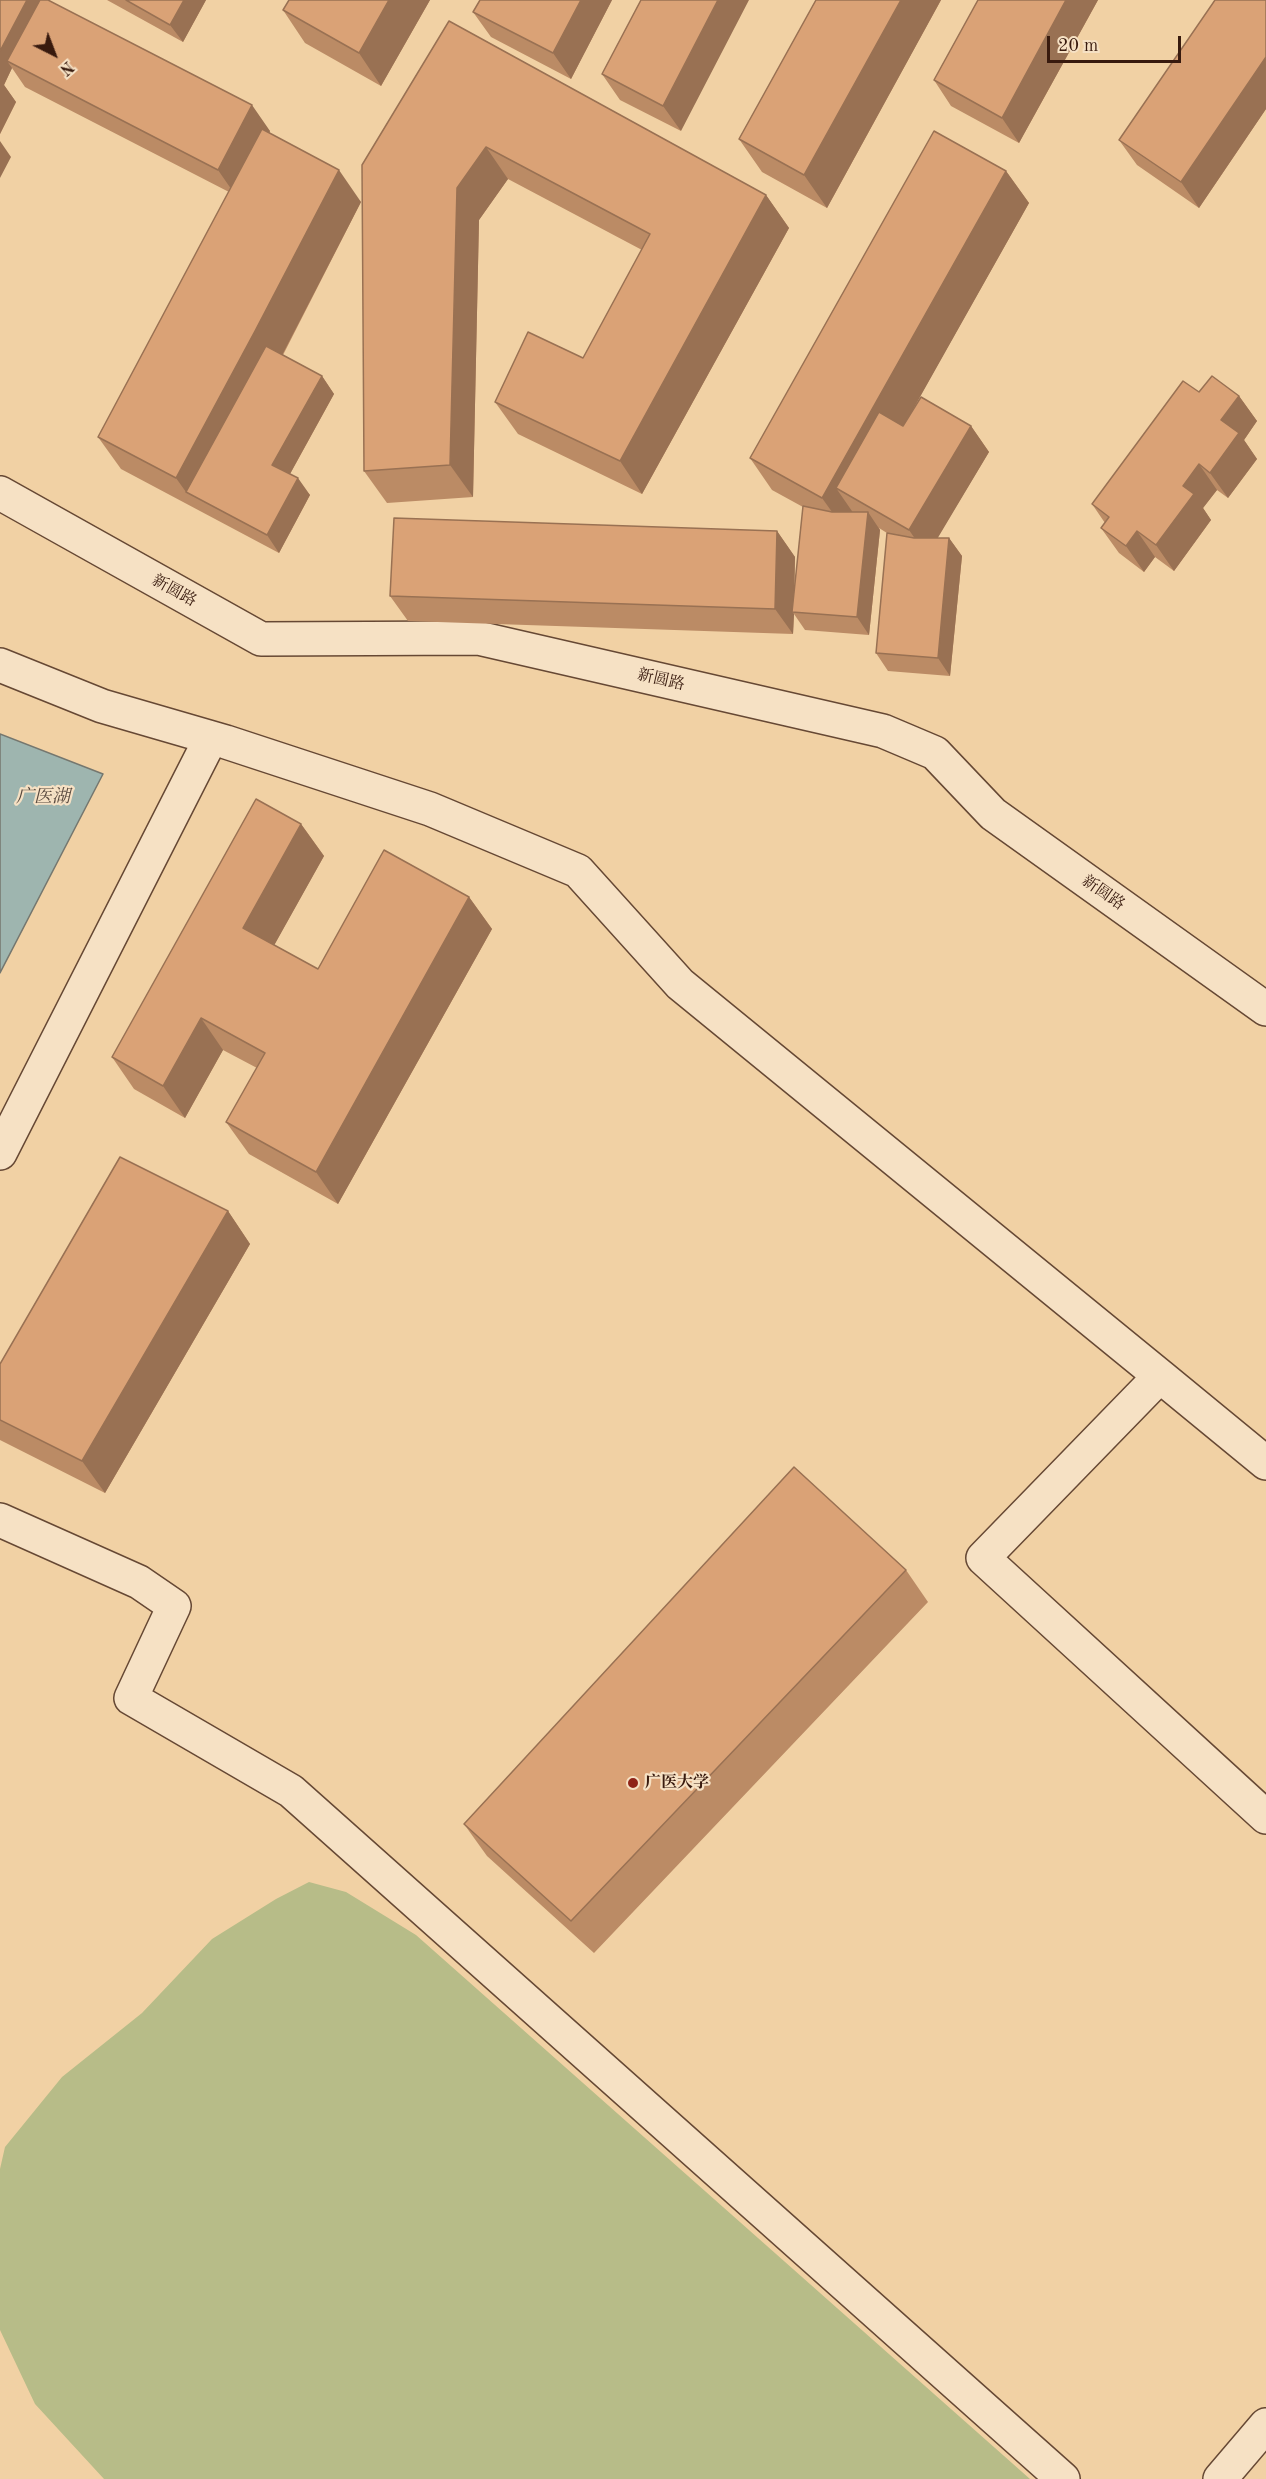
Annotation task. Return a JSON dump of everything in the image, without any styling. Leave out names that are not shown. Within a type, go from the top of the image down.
[{"type":"street","name":"新圆路","points":[[0,493],[261,639],[478,638],[883,731],[935,753],[993,814],[1266,1009]]},
{"type":"street","points":[[0,665],[102,706],[211,738],[430,809],[578,871],[680,984],[1266,1463]]},
{"type":"street","points":[[0,1153],[211,738]]},
{"type":"street","points":[[1160,1376],[983,1558],[1266,1816]]},
{"type":"street","points":[[0,1520],[139,1582],[174,1606],[131,1698],[291,1791],[1062,2479]]},
{"type":"street","points":[[1220,2479],[1266,2425]]},
{"type":"green space","points":[[309,1882],[346,1892],[416,1935],[1030,2479],[104,2479],[35,2404],[0,2330],[0,2169],[5,2147],[62,2077],[142,2013],[212,1939],[276,1899]]},
{"type":"water","name":"广医湖","points":[[0,734],[103,774],[0,973]]},
{"type":"building","points":[[0,0],[27,0],[0,51]]},
{"type":"building","points":[[40,0],[48,0],[252,105],[218,170],[7,61]]},
{"type":"building","points":[[126,0],[184,0],[170,25]]},
{"type":"building","points":[[289,0],[389,0],[359,53],[283,10]]},
{"type":"building","points":[[480,0],[581,0],[553,53],[473,12]]},
{"type":"building","points":[[641,0],[718,0],[663,106],[602,74]]},
{"type":"building","points":[[816,0],[901,0],[804,175],[739,139]]},
{"type":"building","points":[[978,0],[1066,0],[1002,118],[934,80]]},
{"type":"building","points":[[1215,0],[1266,0],[1266,57],[1181,182],[1119,140]]},
{"type":"building","points":[[449,21],[766,195],[620,461],[495,402],[528,332],[583,358],[650,234],[486,147],[457,188],[450,465],[364,471],[362,165]]},
{"type":"building","points":[[262,129],[339,170],[176,478],[98,437]]},
{"type":"building","points":[[934,131],[1006,171],[822,498],[750,458]]},
{"type":"building","points":[[266,346],[322,376],[272,465],[298,478],[267,535],[186,492]]},
{"type":"building","points":[[1212,376],[1239,396],[1221,420],[1239,433],[1210,473],[1199,464],[1183,486],[1194,494],[1156,545],[1137,531],[1126,546],[1101,528],[1109,517],[1092,504],[1183,381],[1199,392]]},
{"type":"building","points":[[921,397],[971,426],[909,530],[836,488],[879,412],[903,426]]},
{"type":"building","points":[[803,506],[832,512],[868,512],[857,617],[792,612]]},
{"type":"building","points":[[394,518],[777,531],[775,609],[390,596]]},
{"type":"building","points":[[887,533],[914,538],[949,538],[938,658],[876,653]]},
{"type":"building","points":[[256,799],[301,824],[243,928],[318,969],[384,850],[469,897],[316,1172],[226,1122],[265,1053],[201,1018],[163,1086],[112,1057]]},
{"type":"building","points":[[120,1157],[228,1211],[82,1461],[0,1420],[0,1364]]},
{"type":"building","points":[[794,1467],[906,1570],[571,1921],[464,1824]]},
{"type":"place","name":"广医大学","points":[[633,1783]]}]
